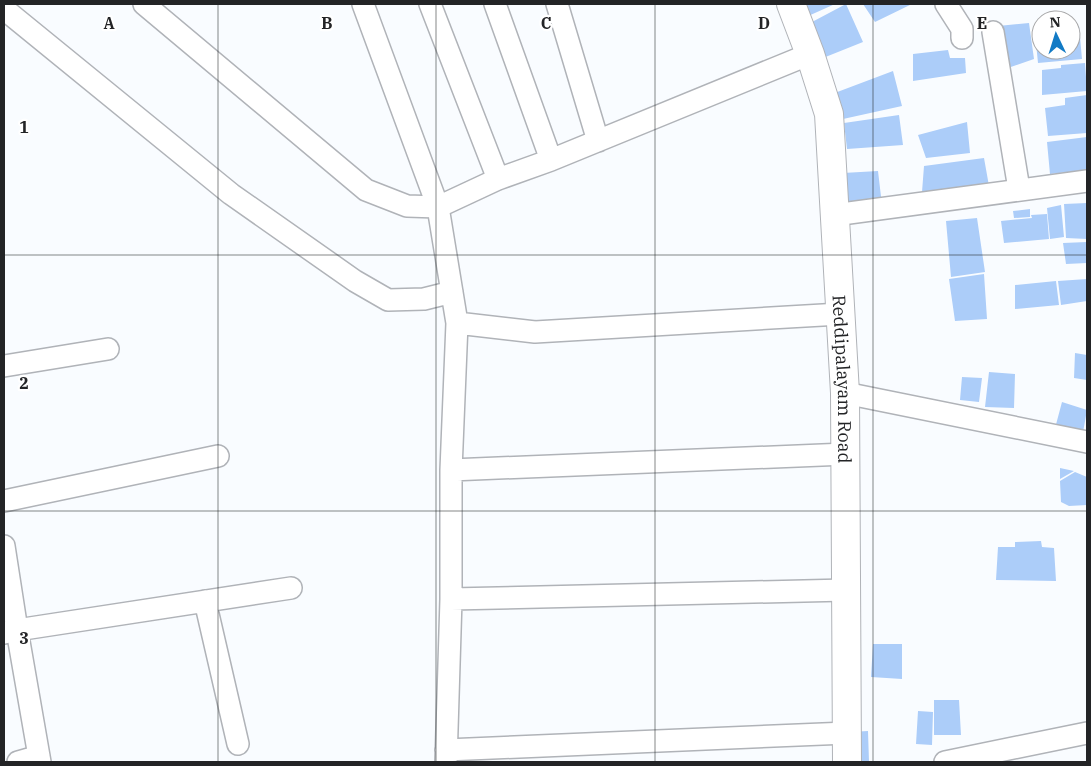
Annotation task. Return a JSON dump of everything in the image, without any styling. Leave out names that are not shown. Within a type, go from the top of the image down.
[{"type":"street","points":[[144,4],[366,190],[407,206],[438,207],[498,179],[551,160],[810,54]]},
{"type":"street","points":[[363,4],[438,207],[457,323],[451,470],[451,599],[446,756],[847,733]]},
{"type":"street","points":[[430,4],[498,179]]},
{"type":"street","points":[[495,4],[551,160]]},
{"type":"street","points":[[557,4],[598,141]]},
{"type":"street","name":"Reddipalayam Road","points":[[791,4],[810,54],[829,114],[845,393],[847,762]]},
{"type":"street","points":[[946,4],[962,29],[962,38]]},
{"type":"street","points":[[4,9],[231,194],[355,281],[388,300],[424,299],[452,292]]},
{"type":"street","points":[[993,32],[1019,189]]},
{"type":"street","points":[[834,215],[1087,181]]},
{"type":"street","points":[[457,323],[535,332],[840,314]]},
{"type":"street","points":[[4,366],[108,349]]},
{"type":"street","points":[[845,393],[1087,442]]},
{"type":"street","points":[[451,470],[846,454]]},
{"type":"street","points":[[4,500],[218,456]]},
{"type":"street","points":[[4,546],[10,632],[40,759],[18,762]]},
{"type":"street","points":[[10,632],[291,588]]},
{"type":"street","points":[[451,599],[846,590]]},
{"type":"street","points":[[205,601],[238,744]]},
{"type":"street","points":[[944,762],[1087,734]]},
{"type":"building","points":[[799,4],[835,4],[806,17]]},
{"type":"building","points":[[846,4],[863,42],[823,58],[812,22]]},
{"type":"building","points":[[863,4],[912,4],[875,22]]},
{"type":"building","points":[[1029,23],[1031,60],[1005,69],[998,26]]},
{"type":"building","points":[[948,50],[950,58],[965,58],[966,73],[913,81],[913,54]]},
{"type":"building","points":[[1038,60],[1071,60],[1038,63]]},
{"type":"building","points":[[1085,63],[1087,91],[1042,95],[1042,70],[1061,68],[1061,65]]},
{"type":"building","points":[[893,71],[902,106],[843,119],[832,94]]},
{"type":"building","points":[[1087,95],[1087,133],[1048,136],[1045,108],[1065,105],[1065,98]]},
{"type":"building","points":[[899,115],[903,145],[847,149],[844,123]]},
{"type":"building","points":[[967,122],[970,153],[926,158],[918,135]]},
{"type":"building","points":[[1087,137],[1087,170],[1050,174],[1047,142]]},
{"type":"building","points":[[984,158],[989,186],[922,192],[924,166]]},
{"type":"building","points":[[878,171],[882,205],[843,210],[843,173]]},
{"type":"building","points":[[1087,203],[1087,239],[1066,238],[1064,204]]},
{"type":"building","points":[[1061,205],[1064,237],[1050,239],[1047,208]]},
{"type":"building","points":[[1030,209],[1030,217],[1014,218],[1013,211]]},
{"type":"building","points":[[1047,214],[1049,239],[1004,243],[1001,221],[1032,218],[1031,215]]},
{"type":"building","points":[[977,218],[985,272],[951,277],[946,221]]},
{"type":"building","points":[[1087,242],[1087,263],[1066,264],[1063,243]]},
{"type":"building","points":[[984,274],[987,319],[955,321],[949,279]]},
{"type":"building","points":[[1087,279],[1087,301],[1061,305],[1058,281]]},
{"type":"building","points":[[1056,281],[1059,305],[1015,309],[1015,285]]},
{"type":"building","points":[[1075,353],[1087,355],[1087,380],[1074,378]]},
{"type":"building","points":[[989,372],[1015,374],[1014,408],[985,407]]},
{"type":"building","points":[[962,377],[982,378],[979,402],[960,400]]},
{"type":"building","points":[[1062,402],[1087,410],[1082,438],[1054,432]]},
{"type":"building","points":[[1060,468],[1074,471],[1060,479]]},
{"type":"building","points":[[1075,472],[1087,477],[1087,505],[1069,506],[1061,502],[1060,481]]},
{"type":"building","points":[[1041,541],[1042,547],[1054,548],[1056,581],[996,580],[998,547],[1015,547],[1015,542]]},
{"type":"building","points":[[873,644],[902,644],[902,679],[871,677]]},
{"type":"building","points":[[934,700],[959,700],[961,735],[934,735]]},
{"type":"building","points":[[918,711],[933,712],[932,745],[916,744]]},
{"type":"building","points":[[868,731],[869,762],[851,762],[850,732]]}]
